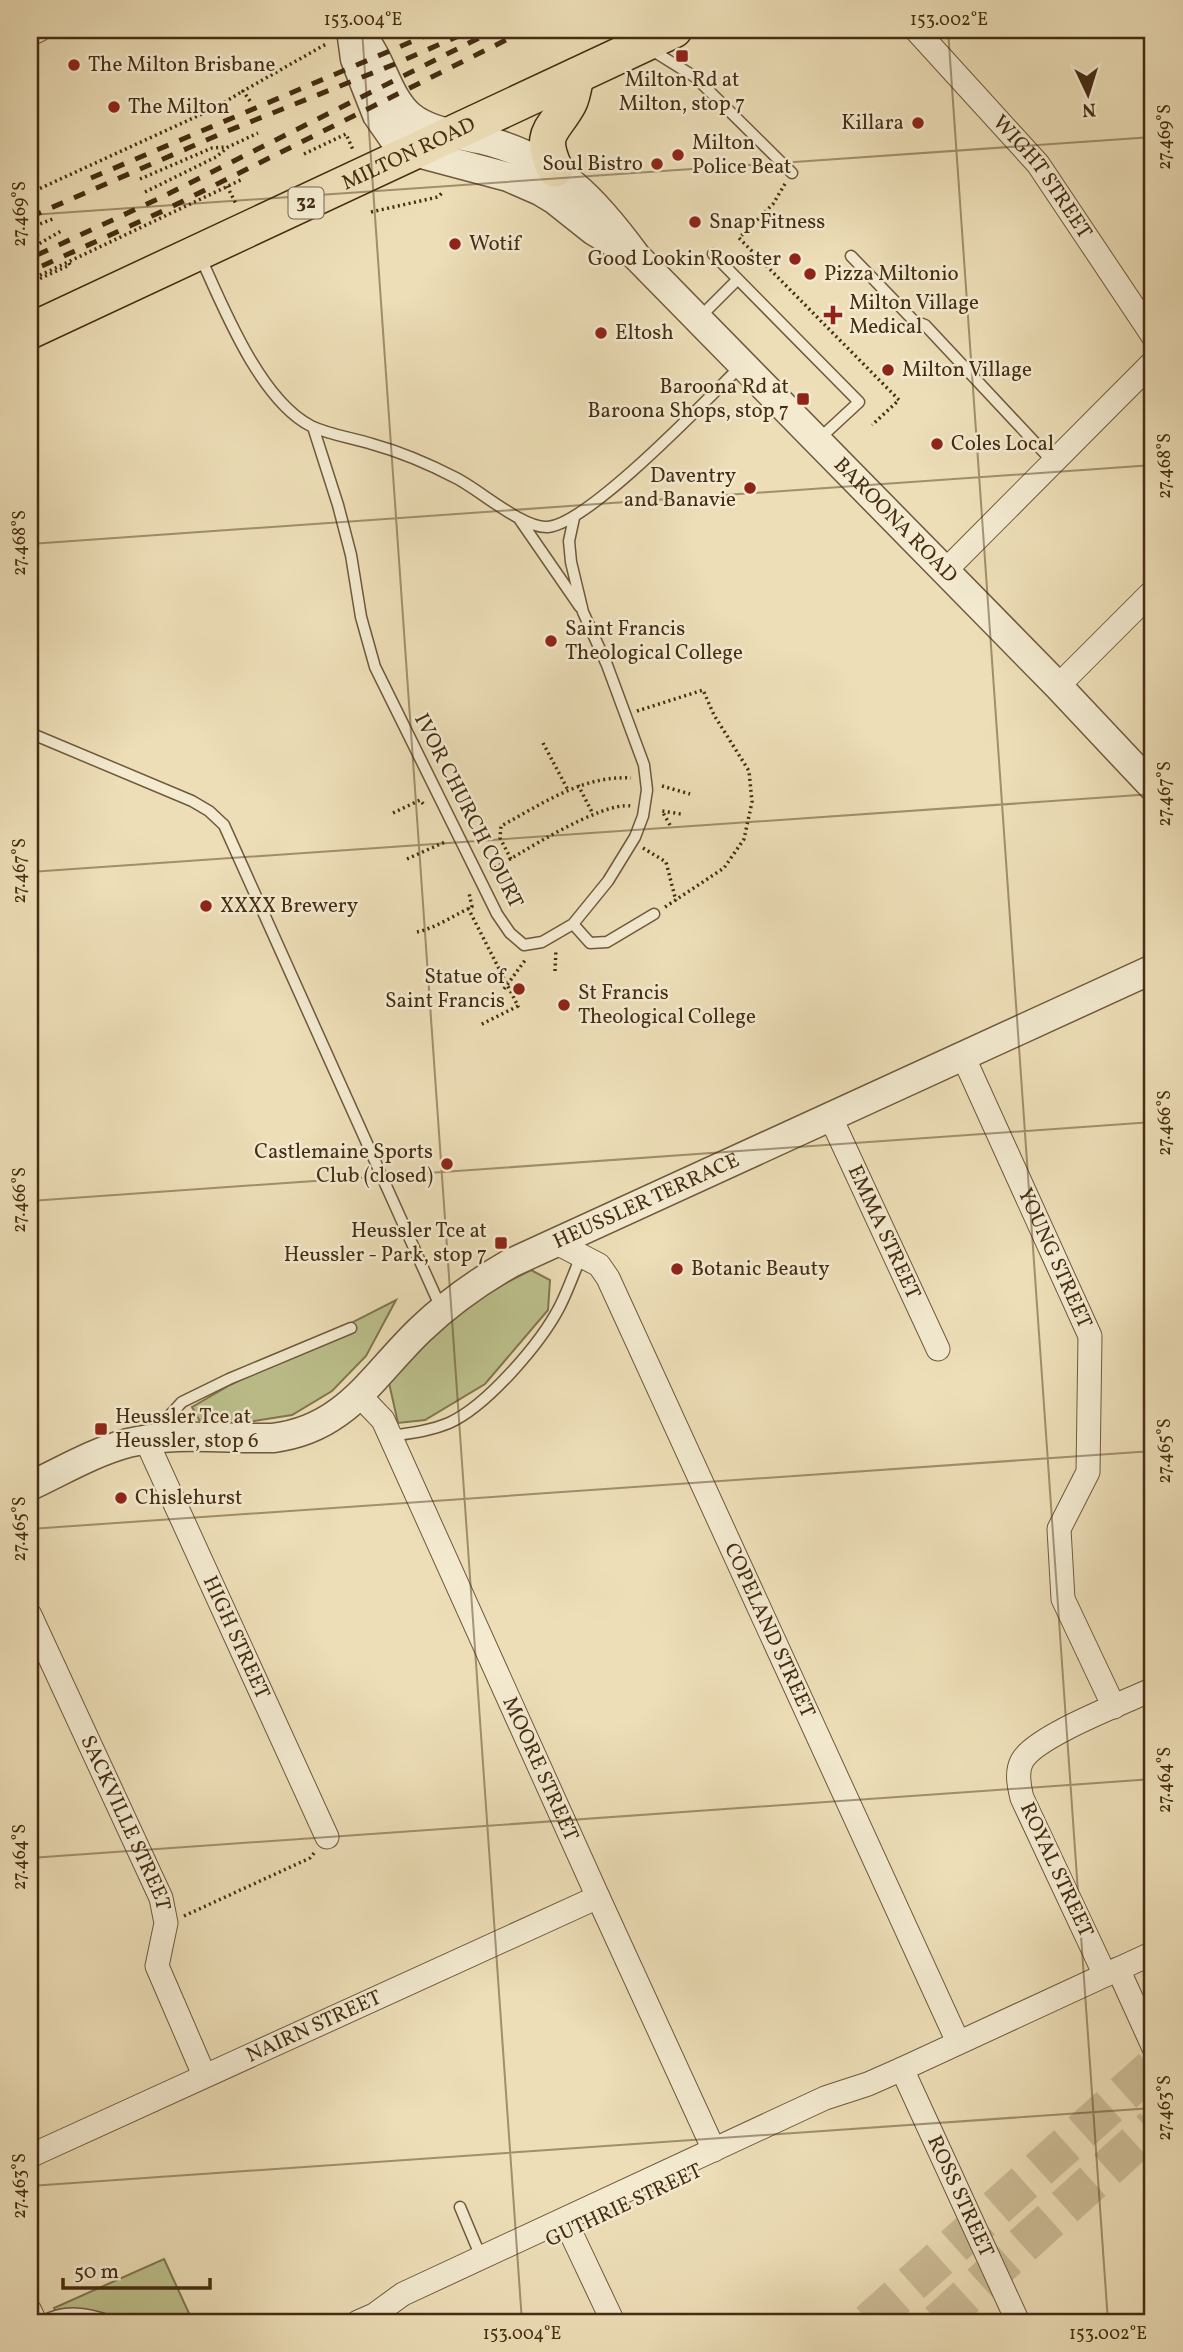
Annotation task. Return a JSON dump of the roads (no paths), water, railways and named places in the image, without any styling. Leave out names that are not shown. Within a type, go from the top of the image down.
[{"type":"main road","name":"MILTON ROAD","points":[[30,331],[674,30]]},
{"type":"main road","points":[[555,169],[548,154],[549,133],[570,100],[576,76]]},
{"type":"street","points":[[30,34],[39,30]]},
{"type":"street","name":"WIGHT STREET","points":[[916,30],[1038,164],[1153,336]]},
{"type":"street","points":[[345,34],[377,115],[393,138],[414,152]]},
{"type":"street","name":"BAROONA ROAD","points":[[345,34],[372,49],[404,111],[422,124],[506,147],[555,169],[609,219],[636,256],[1058,686],[1153,787]]},
{"type":"street","name":"BAROONA ROAD","points":[[414,152],[508,177],[540,191],[594,232],[636,256]]},
{"type":"street","points":[[945,571],[1153,362]]},
{"type":"street","points":[[1058,686],[1153,591]]},
{"type":"street","name":"HEUSSLER TERRACE","points":[[30,1486],[106,1451],[156,1439],[290,1436],[322,1424],[360,1396],[419,1331],[442,1310],[483,1280],[555,1242],[1153,969]]},
{"type":"street","name":"YOUNG STREET","points":[[963,1055],[1090,1336],[1087,1472],[1059,1529],[1063,1599],[1114,1707]]},
{"type":"street","name":"EMMA STREET","points":[[830,1116],[938,1349]]},
{"type":"street","name":"COPELAND STREET","points":[[555,1242],[599,1265],[608,1278],[958,2042]]},
{"type":"street","name":"MOORE STREET","points":[[360,1396],[379,1414],[390,1436],[714,2150]]},
{"type":"street","name":"HIGH STREET","points":[[156,1439],[327,1837]]},
{"type":"street","name":"SACKVILLE STREET","points":[[30,1615],[161,1898],[166,1923],[157,1966],[204,2075]]},
{"type":"street","points":[[1114,1707],[1153,1689]]},
{"type":"street","name":"ROYAL STREET","points":[[1114,1707],[1040,1743],[1028,1752],[1020,1763],[1018,1774],[1022,1798],[1111,1972],[1153,2046]]},
{"type":"street","name":"NAIRN STREET","points":[[30,2156],[598,1897]]},
{"type":"street","name":"GUTHRIE STREET","points":[[366,2318],[403,2294],[481,2257],[825,2098],[902,2069],[1153,1953]]},
{"type":"street","name":"ROSS STREET","points":[[902,2069],[1018,2322]]},
{"type":"street","name":"GUTHRIE STREET","points":[[366,2318],[407,2308],[832,2110],[868,2084]]},
{"type":"street","points":[[570,2231],[613,2322]]},
{"type":"street","points":[[30,2311],[35,2322]]},
{"type":"lane","points":[[642,45],[695,77],[792,173]]},
{"type":"lane","points":[[199,254],[254,366],[275,397],[288,410],[313,427],[425,462],[458,479],[520,520],[548,527],[574,518],[627,475],[742,365]]},
{"type":"lane","points":[[713,254],[859,402],[817,441]]},
{"type":"lane","points":[[851,256],[914,321],[925,325],[1054,463]]},
{"type":"lane","points":[[698,320],[737,280]]},
{"type":"lane","name":"IVOR CHURCH COURT","points":[[313,427],[351,555],[360,617],[374,667],[497,914],[509,933],[524,945],[542,942],[573,924]]},
{"type":"lane","points":[[574,518],[569,541],[571,562],[583,612],[620,699],[644,765],[647,790],[635,837],[608,881],[573,924],[590,943],[599,944],[654,914]]},
{"type":"lane","points":[[520,520],[583,612]]},
{"type":"lane","points":[[30,733],[192,801],[209,811],[224,825],[442,1310]]},
{"type":"lane","name":"HEUSSLER TERRACE","points":[[390,1436],[429,1430],[451,1423],[500,1384],[540,1338],[553,1317],[581,1256]]},
{"type":"lane","points":[[156,1439],[170,1415],[183,1402],[229,1378],[351,1328]]},
{"type":"lane","points":[[460,2207],[481,2257]]},
{"type":"lane","points":[[42,2322],[53,2316],[84,2312],[114,2322]]},
{"type":"tunnel","points":[[869,2322],[1153,2067]]},
{"type":"tunnel","points":[[938,2322],[1153,2127]]},
{"type":"railway","points":[[91,178],[439,30]]},
{"type":"railway","points":[[30,217],[225,132],[472,30]]},
{"type":"railway","points":[[37,255],[160,198],[495,30]]},
{"type":"railway","points":[[42,266],[163,211],[526,30]]},
{"type":"place","name":"Milton Rd at Milton, stop 7","points":[[682,56]]},
{"type":"place","name":"The Milton Brisbane","points":[[74,65]]},
{"type":"place","name":"The Milton","points":[[114,107]]},
{"type":"place","name":"Killara","points":[[918,123]]},
{"type":"place","name":"Milton Police Beat","points":[[678,155]]},
{"type":"place","name":"Soul Bistro","points":[[657,164]]},
{"type":"place","name":"Snap Fitness","points":[[695,222]]},
{"type":"place","name":"Wotif","points":[[455,244]]},
{"type":"place","name":"Good Lookin Rooster","points":[[795,259]]},
{"type":"place","name":"Pizza Miltonio","points":[[810,274]]},
{"type":"place","name":"Milton Village Medical","points":[[833,315]]},
{"type":"place","name":"Eltosh","points":[[601,333]]},
{"type":"place","name":"Milton Village","points":[[888,370]]},
{"type":"place","name":"Baroona Rd at Baroona Shops, stop 7","points":[[803,399]]},
{"type":"place","name":"Coles Local","points":[[937,444]]},
{"type":"place","name":"Daventry and Banavie","points":[[750,488]]},
{"type":"place","name":"Saint Francis Theological College","points":[[551,641]]},
{"type":"place","name":"XXXX Brewery","points":[[206,906]]},
{"type":"place","name":"Statue of Saint Francis","points":[[519,989]]},
{"type":"place","name":"St Francis Theological College","points":[[564,1005]]},
{"type":"place","name":"Castlemaine Sports Club (closed)","points":[[447,1164]]},
{"type":"place","name":"Heussler Tce at Heussler - Park, stop 7","points":[[501,1243]]},
{"type":"place","name":"Botanic Beauty","points":[[677,1269]]},
{"type":"place","name":"Heussler Tce at Heussler, stop 6","points":[[101,1429]]},
{"type":"place","name":"Chislehurst","points":[[121,1498]]}]
